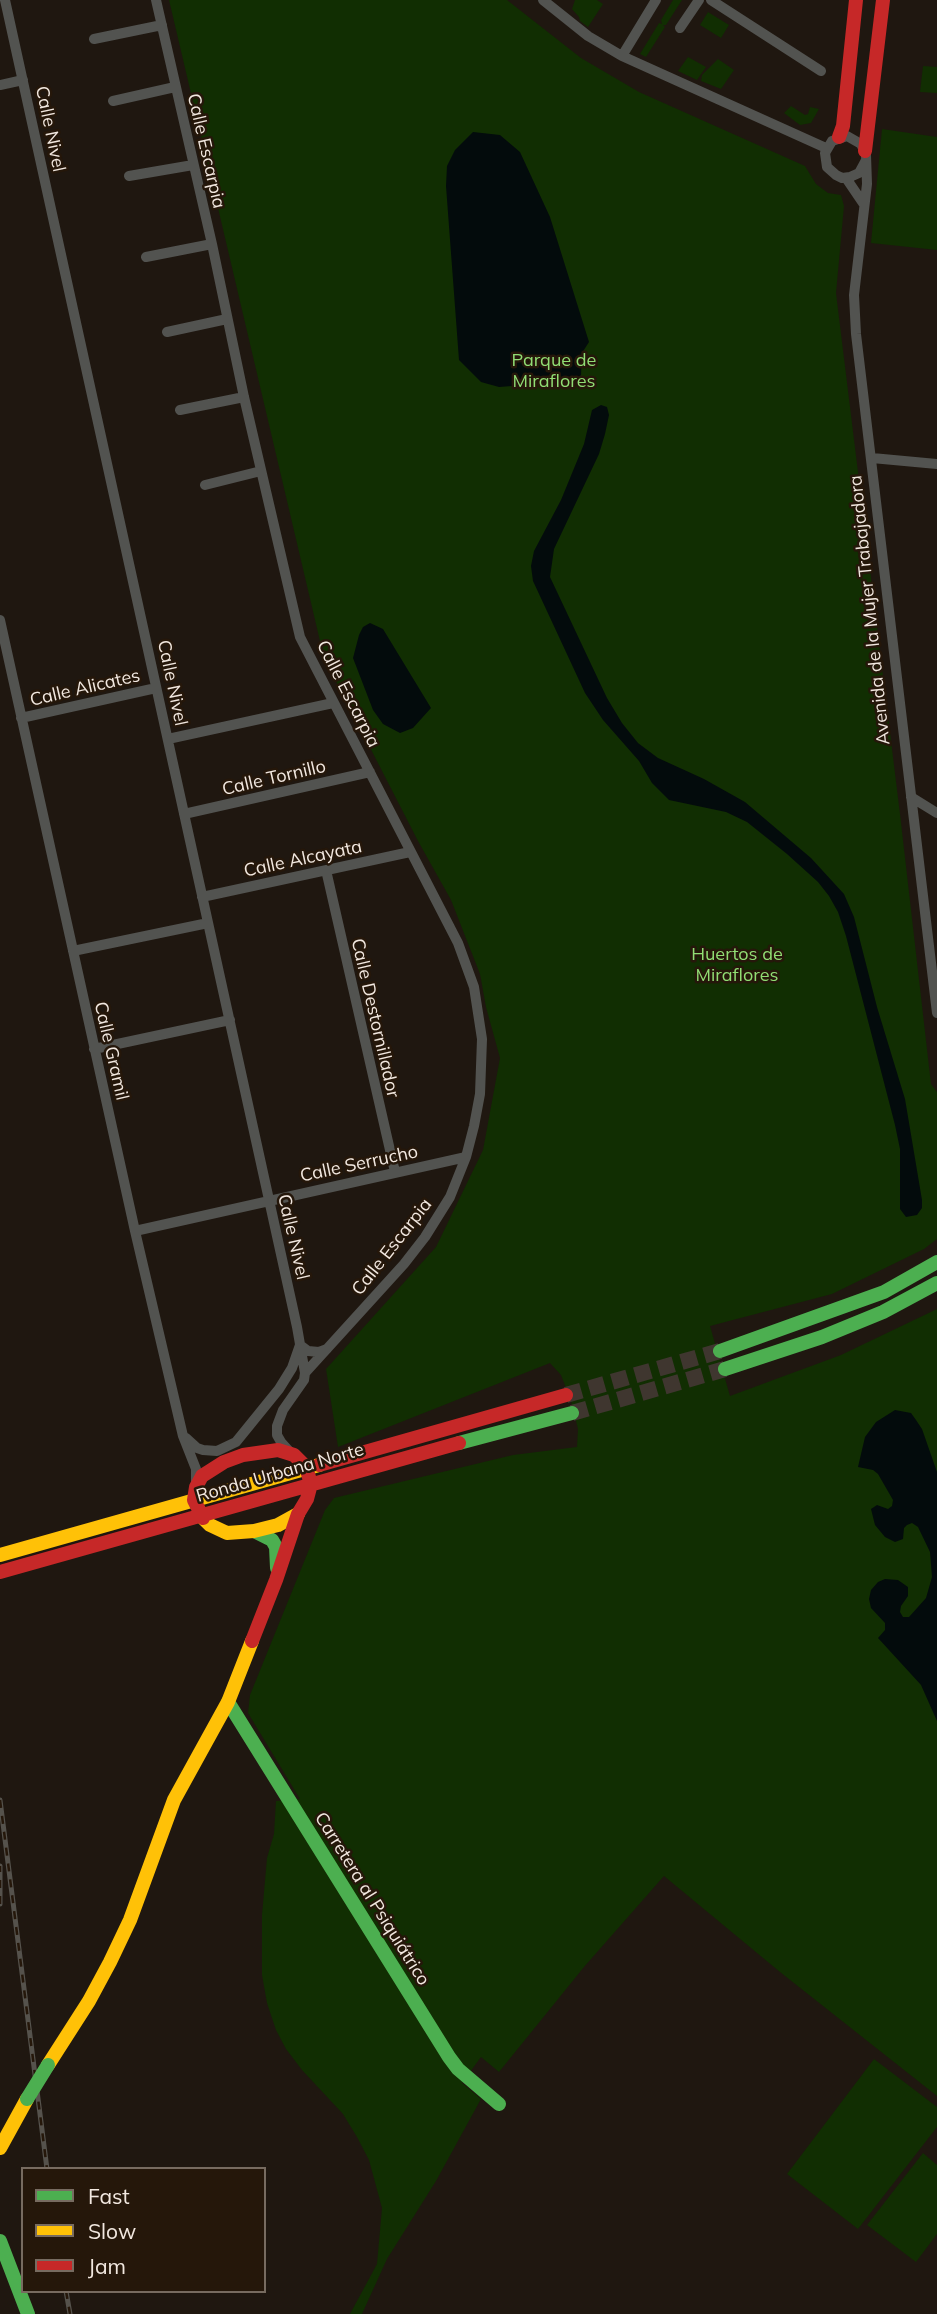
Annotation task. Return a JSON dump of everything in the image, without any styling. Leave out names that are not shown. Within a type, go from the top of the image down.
[{"type":"street","name":"Calle Nivel","points":[[5,0],[305,1373]]},
{"type":"street","name":"Calle Escarpia","points":[[156,0],[300,637],[458,943],[474,987],[482,1039],[481,1094],[467,1157],[450,1198],[404,1264],[305,1373],[304,1380],[283,1410],[277,1426],[277,1435],[294,1455]]},
{"type":"street","points":[[543,0],[588,36],[622,56],[827,148]]},
{"type":"street","points":[[622,56],[656,0]]},
{"type":"street","points":[[680,28],[699,0]]},
{"type":"street","points":[[711,0],[821,71]]},
{"type":"street","points":[[839,137],[855,139],[865,155],[859,173],[846,178],[836,175],[827,167],[824,158],[827,148],[839,137],[844,121],[856,0]]},
{"type":"street","name":"Avenida de la Mujer Trabajadora","points":[[883,0],[865,155],[867,184],[854,295],[856,334],[937,1013]]},
{"type":"street","points":[[94,39],[162,25]]},
{"type":"street","points":[[0,85],[23,80]]},
{"type":"street","points":[[113,101],[175,87]]},
{"type":"street","points":[[129,176],[192,164]]},
{"type":"street","points":[[846,178],[863,203]]},
{"type":"street","points":[[146,257],[212,244]]},
{"type":"street","points":[[167,332],[228,319]]},
{"type":"street","points":[[180,410],[244,397]]},
{"type":"street","points":[[872,458],[937,464]]},
{"type":"street","points":[[205,485],[261,471]]},
{"type":"street","name":"Calle Gramil","points":[[0,620],[135,1231],[183,1436],[196,1469],[195,1494]]},
{"type":"street","name":"Calle Alicates","points":[[21,718],[156,688]]},
{"type":"street","points":[[167,739],[333,703]]},
{"type":"street","name":"Calle Tornillo","points":[[184,814],[370,772]]},
{"type":"street","points":[[911,797],[937,813]]},
{"type":"street","name":"Calle Alcayata","points":[[202,897],[410,852]]},
{"type":"street","name":"Calle Destornillador","points":[[326,870],[395,1172]]},
{"type":"street","points":[[73,951],[208,923]]},
{"type":"street","points":[[94,1049],[230,1020]]},
{"type":"street","name":"Calle Serrucho","points":[[135,1231],[268,1199],[467,1157]]},
{"type":"street","points":[[720,1351],[884,1292],[937,1262]]},
{"type":"street","points":[[725,1369],[883,1312],[937,1283]]},
{"type":"street","points":[[183,1436],[203,1450],[217,1451],[236,1442],[279,1389],[292,1368],[300,1346],[319,1352],[331,1347]]},
{"type":"street","name":"Ronda Urbana Norte","points":[[0,1555],[195,1494],[306,1467],[566,1395]]},
{"type":"street","name":"Ronda Urbana Norte","points":[[0,1572],[572,1413]]},
{"type":"street","points":[[0,2148],[110,1962],[130,1920],[174,1800],[228,1702],[311,1484],[306,1467],[294,1455],[278,1450],[243,1455],[213,1468],[202,1476],[195,1494],[201,1516],[210,1525],[227,1533],[254,1531],[278,1525],[298,1514]]},
{"type":"street","points":[[254,1531],[266,1535],[276,1547],[276,1580]]},
{"type":"street","name":"Carretera al Psiquiátrico","points":[[228,1702],[449,2057],[458,2069],[499,2104]]},
{"type":"street","points":[[0,2241],[28,2314]]},
{"type":"green space","name":"Parque de Miraflores","points":[[169,0],[507,0],[581,58],[639,92],[805,166],[816,184],[828,193],[841,195],[844,206],[836,293],[931,1084],[937,1092],[937,1239],[924,1249],[832,1294],[710,1326],[730,1396],[841,1355],[937,1309],[937,2096],[664,1876],[584,1967],[499,2072],[481,2057],[462,2083],[481,2099],[436,2181],[387,2259],[362,2314],[350,2314],[377,2264],[382,2208],[369,2160],[357,2137],[343,2114],[286,2049],[267,2003],[262,1975],[262,1915],[276,1801],[300,1799],[248,1713],[250,1695],[325,1510],[334,1498],[513,1455],[577,1447],[578,1429],[561,1375],[550,1363],[338,1447],[326,1369],[436,1247],[483,1150],[500,1058],[480,974],[451,900],[324,658]]},
{"type":"green space","points":[[575,0],[597,0],[603,4],[588,27],[572,9]]},
{"type":"green space","points":[[673,0],[682,0],[666,25],[663,25],[665,27],[646,57],[640,54],[659,23],[662,24],[661,20]]},
{"type":"green space","points":[[708,12],[729,25],[721,38],[700,25]]},
{"type":"green space","points":[[688,57],[706,67],[697,80],[678,71]]},
{"type":"green space","points":[[718,59],[734,70],[721,89],[701,81],[702,75]]},
{"type":"green space","points":[[923,66],[937,67],[937,93],[920,92]]},
{"type":"green space","points":[[791,106],[805,115],[810,107],[819,109],[811,123],[800,125],[784,113]]},
{"type":"green space","points":[[882,129],[937,137],[937,250],[871,243]]},
{"type":"green space","points":[[874,2059],[937,2107],[937,2127],[858,2229],[787,2174]]},
{"type":"green space","points":[[923,2153],[937,2165],[937,2234],[916,2262],[867,2225]]},
{"type":"shaded area","points":[[473,132],[500,135],[520,152],[550,217],[589,342],[582,353],[581,375],[576,381],[499,387],[481,382],[459,360],[446,186],[447,166],[455,150]]},
{"type":"shaded area","points":[[601,405],[607,407],[609,415],[605,434],[599,454],[554,549],[550,577],[607,698],[638,743],[658,758],[745,802],[811,858],[844,894],[854,917],[877,1007],[905,1099],[922,1200],[922,1208],[917,1215],[906,1217],[900,1209],[900,1149],[895,1125],[846,936],[829,896],[818,882],[787,854],[747,822],[726,812],[669,800],[652,783],[639,761],[603,720],[585,693],[533,581],[531,566],[534,551],[561,500],[584,444],[592,410]]},
{"type":"shaded area","points":[[370,623],[383,629],[431,708],[413,728],[400,733],[383,724],[373,710],[353,658],[359,635],[363,627]]},
{"type":"shaded area","points":[[895,1410],[911,1413],[916,1420],[922,1429],[937,1472],[937,1721],[921,1685],[878,1638],[885,1630],[885,1623],[871,1608],[869,1599],[871,1590],[878,1582],[885,1579],[898,1580],[908,1587],[908,1596],[900,1612],[903,1617],[909,1617],[926,1598],[932,1577],[930,1552],[918,1527],[912,1523],[907,1525],[903,1539],[895,1542],[885,1537],[875,1525],[871,1509],[877,1505],[888,1509],[893,1500],[878,1474],[873,1470],[858,1467],[865,1437],[876,1422]]},
{"type":"tunnel","points":[[566,1395],[720,1351]]},
{"type":"tunnel","points":[[572,1413],[725,1369]]},
{"type":"railway","points":[[0,1800],[47,2167]]},
{"type":"railway","points":[[0,1866],[0,1904]]},
{"type":"railway","points":[[66,2293],[70,2314]]},
{"type":"traffic: fast","points":[[720,1351],[884,1292],[937,1262]]},
{"type":"traffic: fast","points":[[725,1369],[822,1337],[883,1312],[937,1283]]},
{"type":"traffic: fast","points":[[459,1443],[572,1413]]},
{"type":"traffic: fast","points":[[254,1531],[272,1540],[276,1547],[277,1568]]},
{"type":"traffic: fast","points":[[228,1702],[449,2057],[458,2069],[499,2104]]},
{"type":"traffic: fast","points":[[27,2099],[48,2065]]},
{"type":"traffic: fast","points":[[0,2241],[28,2314]]},
{"type":"traffic: slow","points":[[0,1555],[319,1465]]},
{"type":"traffic: slow","points":[[203,1518],[210,1525],[227,1533],[254,1531],[278,1525],[298,1514]]},
{"type":"traffic: slow","points":[[48,2065],[89,2001],[110,1962],[130,1920],[174,1800],[228,1702],[252,1641]]},
{"type":"traffic: slow","points":[[0,2148],[27,2099]]},
{"type":"traffic: jam","points":[[839,137],[843,126],[856,0]]},
{"type":"traffic: jam","points":[[865,151],[883,0]]},
{"type":"traffic: jam","points":[[319,1465],[566,1395]]},
{"type":"traffic: jam","points":[[0,1572],[459,1443]]},
{"type":"traffic: jam","points":[[203,1518],[194,1500],[196,1487],[202,1476],[224,1462],[243,1455],[278,1450],[294,1455],[306,1467],[311,1484],[307,1499],[298,1514],[252,1641]]},
{"type":"park label","name":"Huertos de Miraflores","points":[[737,965]]}]
